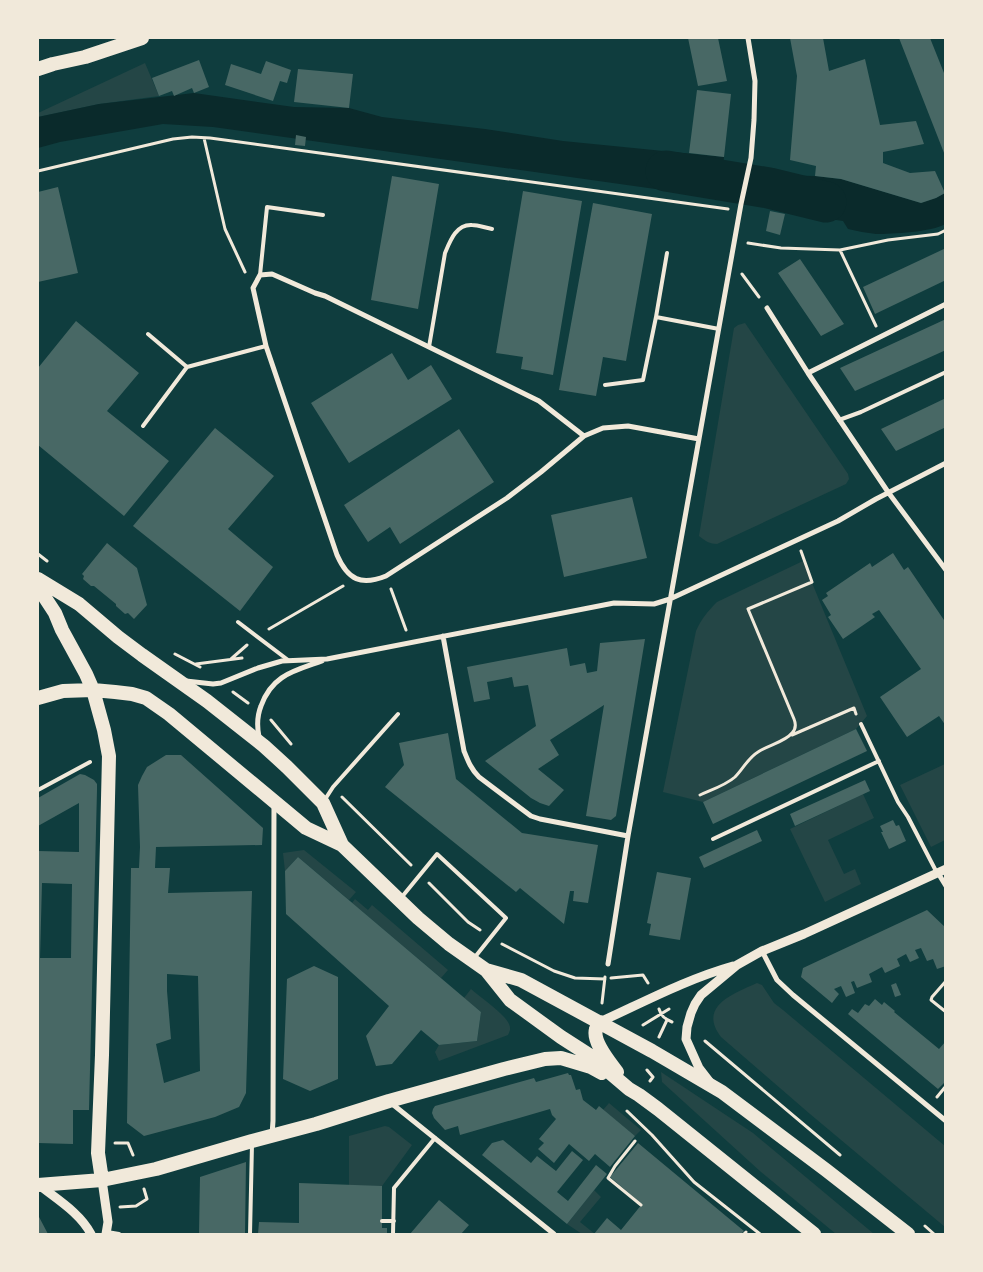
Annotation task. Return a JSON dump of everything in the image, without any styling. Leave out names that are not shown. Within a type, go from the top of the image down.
[{"type":"highway","points":[[38,70],[142,38]]},
{"type":"highway","points":[[38,579],[79,604],[118,637],[207,701],[264,746],[323,803],[342,845]]},
{"type":"highway","points":[[38,587],[55,613],[93,690],[104,730],[108,756],[102,1055],[98,1153],[102,1180]]},
{"type":"highway","points":[[38,698],[63,691],[93,690],[132,694],[146,698],[194,733],[306,828],[342,845],[424,923],[449,944],[486,970],[510,1000],[560,1037],[589,1055],[814,1234]]},
{"type":"highway","points":[[486,970],[521,980],[626,1036],[722,1092],[908,1234]]},
{"type":"highway","points":[[600,1022],[596,1028],[595,1036],[601,1050],[634,1092]]},
{"type":"highway","points":[[38,1184],[102,1180],[156,1169],[545,1058],[561,1058],[591,1067],[634,1092]]},
{"type":"street","points":[[608,964],[628,836],[751,158],[755,81],[748,38]]},
{"type":"street","points":[[584,436],[538,402],[325,296],[272,274],[260,275],[253,288],[266,346],[337,555],[345,570],[356,579],[365,582],[386,576],[507,498],[584,436],[603,428],[628,426],[699,439]]},
{"type":"street","points":[[808,372],[946,304]]},
{"type":"street","points":[[766,308],[888,492],[946,570]]},
{"type":"street","points":[[178,680],[221,683],[271,664],[327,659],[614,603],[654,604],[670,600],[838,521],[888,492],[946,463]]},
{"type":"street","points":[[443,636],[464,751],[473,771],[531,816],[628,836]]},
{"type":"street","points":[[264,746],[259,736],[258,724],[260,710],[268,690],[287,674],[327,659]]},
{"type":"street","points":[[272,1135],[274,800]]},
{"type":"street","points":[[722,1092],[707,1079],[699,1068],[686,1039],[687,1027],[695,1004],[701,995],[737,965],[762,951],[804,934],[942,871],[946,886]]},
{"type":"street","points":[[762,951],[777,980],[793,995],[946,1121]]},
{"type":"street","points":[[600,1022],[654,996],[717,970],[737,965]]},
{"type":"street","points":[[389,1101],[554,1234]]},
{"type":"street","points":[[102,1180],[107,1207],[108,1222],[106,1233]]},
{"type":"street","points":[[38,1184],[73,1212],[91,1234]]},
{"type":"lane","points":[[260,275],[266,207],[323,215]]},
{"type":"lane","points":[[429,347],[446,253],[451,240],[458,229],[469,224],[492,229]]},
{"type":"lane","points":[[605,385],[643,380],[667,253]]},
{"type":"lane","points":[[656,317],[719,329]]},
{"type":"lane","points":[[148,334],[188,367]]},
{"type":"lane","points":[[143,426],[188,367],[266,346]]},
{"type":"lane","points":[[839,420],[861,412],[946,372]]},
{"type":"lane","points":[[238,622],[289,661]]},
{"type":"lane","points":[[323,803],[332,787],[398,714]]},
{"type":"lane","points":[[860,724],[898,802],[942,871]]},
{"type":"lane","points":[[38,790],[90,762]]},
{"type":"lane","points":[[714,839],[879,762]]},
{"type":"lane","points":[[400,900],[437,854],[506,918],[472,960]]},
{"type":"lane","points":[[393,1234],[394,1188],[435,1138]]},
{"type":"lane","points":[[250,1234],[252,1141]]},
{"type":"lane","points":[[382,1221],[394,1221]]},
{"type":"lane","points":[[106,1233],[119,1234]]},
{"type":"path","points":[[204,138],[225,229],[253,288]]},
{"type":"path","points":[[38,171],[173,139],[204,138],[741,207]]},
{"type":"path","points":[[735,241],[781,248],[840,250],[888,240],[938,234],[946,230]]},
{"type":"path","points":[[840,250],[881,337]]},
{"type":"path","points":[[732,259],[766,308]]},
{"type":"path","points":[[788,736],[793,732],[795,722],[748,609],[812,582],[797,540]]},
{"type":"path","points":[[386,576],[410,642]]},
{"type":"path","points":[[231,659],[257,636],[356,579]]},
{"type":"path","points":[[195,664],[251,657],[271,664]]},
{"type":"path","points":[[700,795],[731,780],[737,775],[747,760],[788,736],[854,708],[860,724]]},
{"type":"path","points":[[281,732],[292,745]]},
{"type":"path","points":[[332,787],[468,922],[490,938],[554,971]]},
{"type":"path","points":[[600,1022],[605,979]]},
{"type":"path","points":[[946,981],[931,1000],[946,1012]]},
{"type":"path","points":[[654,996],[661,1015],[667,1020],[687,1027]]},
{"type":"path","points":[[626,1036],[669,1009]]},
{"type":"path","points":[[711,1047],[845,1160]]},
{"type":"path","points":[[634,1092],[626,1110],[652,1135],[694,1182],[760,1234]]},
{"type":"path","points":[[635,1141],[608,1178],[641,1205]]},
{"type":"path","points":[[691,1187],[694,1182]]},
{"type":"path","points":[[920,1222],[934,1234]]},
{"type":"shaded area","points":[[145,63],[159,96],[99,104],[38,117],[38,113]]},
{"type":"shaded area","points":[[194,93],[294,107],[349,108],[382,117],[485,129],[563,141],[724,157],[720,200],[705,196],[213,127],[163,124],[60,142],[38,148],[38,117],[99,104]]},
{"type":"shaded area","points":[[772,175],[841,179],[921,203],[945,193],[945,224],[922,231],[892,234],[876,234],[848,229],[843,221],[815,217],[769,202]]},
{"type":"shaded area","points":[[745,323],[848,474],[849,479],[846,484],[714,544],[699,536],[734,328]]},
{"type":"shaded area","points":[[803,561],[867,716],[856,729],[703,802],[663,792],[696,631],[700,623],[717,602]]},
{"type":"shaded area","points":[[945,764],[945,840],[931,847],[900,785]]},
{"type":"shaded area","points":[[863,794],[874,818],[828,840],[844,874],[855,869],[861,884],[825,902],[790,829]]},
{"type":"shaded area","points":[[304,850],[356,892],[349,900],[298,857],[285,871],[283,853]]},
{"type":"shaded area","points":[[355,899],[368,910],[372,905],[448,970],[441,978],[352,903]]},
{"type":"shaded area","points":[[757,983],[762,985],[774,1003],[945,1146],[945,1227],[721,1037],[713,1017],[716,1009],[730,996]]},
{"type":"shaded area","points":[[471,989],[507,1020],[510,1027],[509,1034],[439,1061],[435,1052],[439,1045],[477,1041],[481,1012],[464,998]]},
{"type":"shaded area","points":[[661,1072],[753,1133],[874,1234],[836,1234],[761,1172],[662,1082]]},
{"type":"shaded area","points":[[609,1103],[641,1130],[635,1136],[603,1110]]},
{"type":"shaded area","points":[[385,1126],[412,1145],[382,1186],[349,1186],[349,1136]]},
{"type":"shaded area","points":[[594,1190],[601,1197],[580,1222],[595,1234],[582,1234],[567,1224]]},
{"type":"building","points":[[688,38],[718,38],[727,81],[698,86]]},
{"type":"building","points":[[790,38],[823,38],[829,71],[865,59],[880,125],[916,121],[924,144],[883,152],[883,163],[910,173],[935,171],[945,193],[921,203],[841,179],[815,176],[816,166],[790,160],[797,76]]},
{"type":"building","points":[[899,38],[930,38],[946,78],[946,158]]},
{"type":"building","points":[[199,60],[209,87],[194,93],[192,88],[174,96],[172,91],[159,96],[152,78]]},
{"type":"building","points":[[266,61],[291,70],[287,83],[280,81],[273,101],[225,85],[231,64],[261,74]]},
{"type":"building","points":[[298,69],[353,74],[349,108],[294,102]]},
{"type":"building","points":[[697,90],[731,94],[724,157],[689,153]]},
{"type":"building","points":[[296,135],[306,137],[305,146],[295,145]]},
{"type":"building","points":[[392,176],[439,184],[418,309],[371,300]]},
{"type":"building","points":[[58,187],[78,273],[38,282],[38,192]]},
{"type":"building","points":[[523,191],[582,201],[553,375],[521,369],[523,357],[496,353]]},
{"type":"building","points":[[593,203],[652,214],[626,361],[603,357],[596,396],[559,390]]},
{"type":"building","points":[[770,211],[785,214],[780,235],[766,231]]},
{"type":"building","points":[[946,248],[946,280],[875,314],[863,287]]},
{"type":"building","points":[[800,259],[844,324],[821,336],[778,273]]},
{"type":"building","points":[[946,319],[946,350],[855,391],[840,368]]},
{"type":"building","points":[[76,321],[139,373],[107,411],[169,461],[124,516],[38,445],[38,368]]},
{"type":"building","points":[[392,353],[408,380],[431,365],[452,399],[349,463],[311,403]]},
{"type":"building","points":[[946,398],[946,427],[896,451],[881,429]]},
{"type":"building","points":[[215,428],[274,476],[228,529],[273,567],[240,611],[133,526]]},
{"type":"building","points":[[459,429],[494,482],[400,544],[390,527],[368,542],[344,505]]},
{"type":"building","points":[[632,497],[647,558],[564,577],[551,515]]},
{"type":"building","points":[[107,543],[137,568],[147,605],[134,619],[128,613],[125,614],[116,604],[83,579],[84,576],[82,574]]},
{"type":"building","points":[[893,553],[904,570],[908,567],[946,623],[946,726],[939,716],[907,737],[880,697],[921,669],[879,610],[872,614],[875,617],[843,639],[828,617],[831,615],[822,600],[828,596],[826,593],[870,563],[872,567]]},
{"type":"building","points":[[645,639],[616,816],[611,820],[586,816],[604,705],[550,740],[559,755],[538,769],[564,790],[549,806],[531,798],[485,761],[536,726],[528,685],[514,687],[512,677],[487,682],[490,699],[474,702],[467,667],[567,648],[570,666],[585,663],[587,673],[597,671],[600,643]]},
{"type":"building","points":[[856,729],[867,751],[713,824],[703,802]]},
{"type":"building","points":[[448,733],[456,779],[522,833],[598,845],[588,903],[573,901],[574,891],[570,891],[564,924],[520,888],[516,892],[385,787],[404,765],[399,743]]},
{"type":"building","points":[[166,755],[181,755],[263,828],[262,845],[156,847],[155,868],[170,868],[168,893],[252,891],[246,1093],[239,1107],[215,1117],[144,1136],[127,1123],[131,868],[139,868],[138,785],[147,767]],"holes":[[[167,974],[198,976],[200,1071],[164,1083],[156,1044],[171,1039]]]},
{"type":"building","points":[[80,774],[94,780],[97,784],[89,1110],[73,1110],[73,1144],[38,1143],[38,851],[79,852],[79,803],[38,826],[38,798]],"holes":[[[42,883],[72,884],[71,958],[40,958]]]},
{"type":"building","points":[[865,780],[870,791],[795,826],[790,814]]},
{"type":"building","points":[[893,820],[896,826],[899,825],[906,841],[889,849],[880,826]]},
{"type":"building","points":[[757,830],[762,841],[704,868],[699,857]]},
{"type":"building","points":[[298,857],[481,1012],[477,1041],[439,1045],[421,1030],[392,1064],[376,1066],[366,1036],[389,1006],[286,914],[285,871]]},
{"type":"building","points":[[657,872],[691,878],[680,940],[649,935],[651,924],[647,923]]},
{"type":"building","points":[[927,910],[946,928],[946,966],[937,969],[933,959],[927,961],[921,948],[915,950],[919,958],[910,962],[906,954],[897,959],[900,966],[885,973],[882,967],[869,974],[872,982],[857,988],[854,981],[851,982],[855,993],[846,997],[841,986],[834,989],[839,994],[832,1003],[801,977],[803,968]]},
{"type":"building","points":[[314,966],[338,977],[338,1079],[310,1091],[283,1079],[287,979]]},
{"type":"building","points":[[896,983],[901,995],[895,997],[891,985]]},
{"type":"building","points":[[875,999],[882,1005],[884,1002],[939,1049],[946,1041],[946,1081],[938,1089],[848,1014],[852,1009],[858,1013],[865,1004],[869,1006]]},
{"type":"building","points":[[568,1073],[571,1075],[576,1090],[580,1089],[583,1100],[596,1110],[599,1106],[635,1136],[610,1167],[595,1154],[589,1161],[569,1144],[554,1163],[538,1149],[544,1143],[539,1139],[556,1119],[550,1109],[460,1135],[458,1126],[445,1130],[432,1113],[435,1106],[534,1078],[536,1082]]},
{"type":"building","points":[[503,1140],[531,1163],[537,1156],[556,1171],[572,1151],[583,1160],[557,1192],[568,1201],[596,1165],[607,1174],[567,1224],[482,1155],[492,1143]]},
{"type":"building","points":[[638,1143],[744,1231],[741,1234],[594,1234],[607,1218],[621,1230],[642,1204],[610,1177]]},
{"type":"building","points":[[246,1162],[245,1234],[199,1234],[200,1177]]},
{"type":"building","points":[[299,1183],[382,1186],[382,1228],[387,1228],[387,1234],[258,1234],[259,1222],[299,1223]]},
{"type":"building","points":[[439,1200],[469,1225],[461,1234],[410,1234]]},
{"type":"building","points":[[38,1215],[48,1234],[38,1234]]},
{"type":"waterway","points":[[666,171],[769,188],[826,202]]}]
